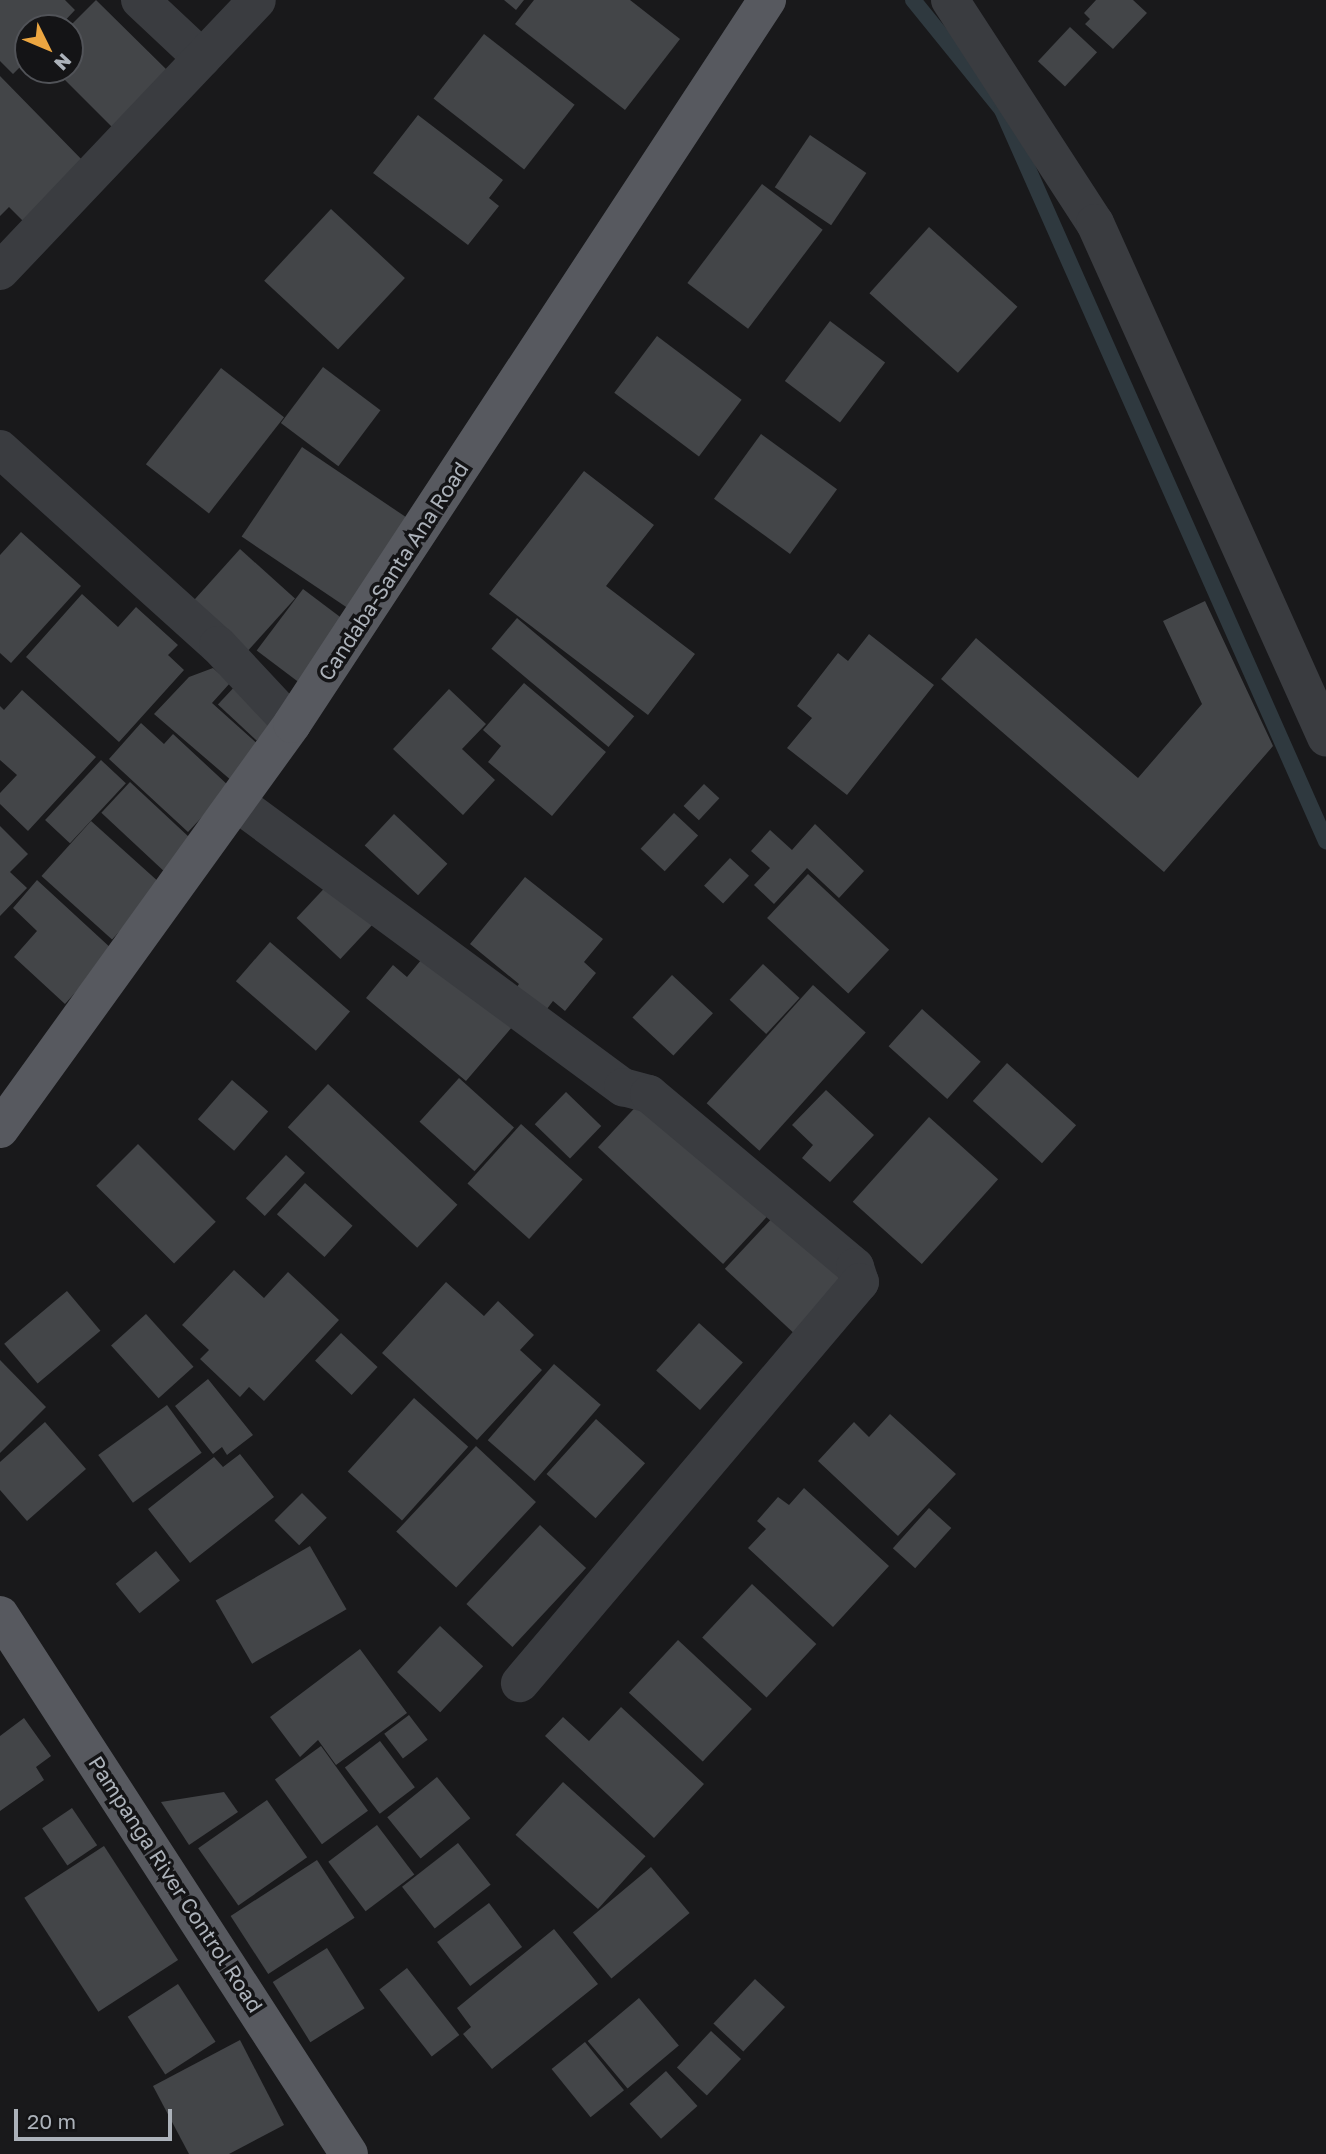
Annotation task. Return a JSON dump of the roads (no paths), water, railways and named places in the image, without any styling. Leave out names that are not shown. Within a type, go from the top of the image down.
[{"type":"main road","name":"Candaba-Santa Ana Road","points":[[0,1129],[292,724],[767,0]]},
{"type":"main road","name":"Pampanga River Control Road","points":[[0,1615],[349,2154]]},
{"type":"street","points":[[140,0],[202,58]]},
{"type":"street","points":[[0,271],[257,0]]},
{"type":"street","points":[[950,0],[1095,223],[1326,737]]},
{"type":"street","points":[[0,449],[218,645],[292,724]]},
{"type":"street","points":[[236,802],[623,1087],[649,1094],[855,1268],[860,1282],[520,1683]]},
{"type":"waterway","points":[[913,0],[1002,110],[1326,841]]}]
